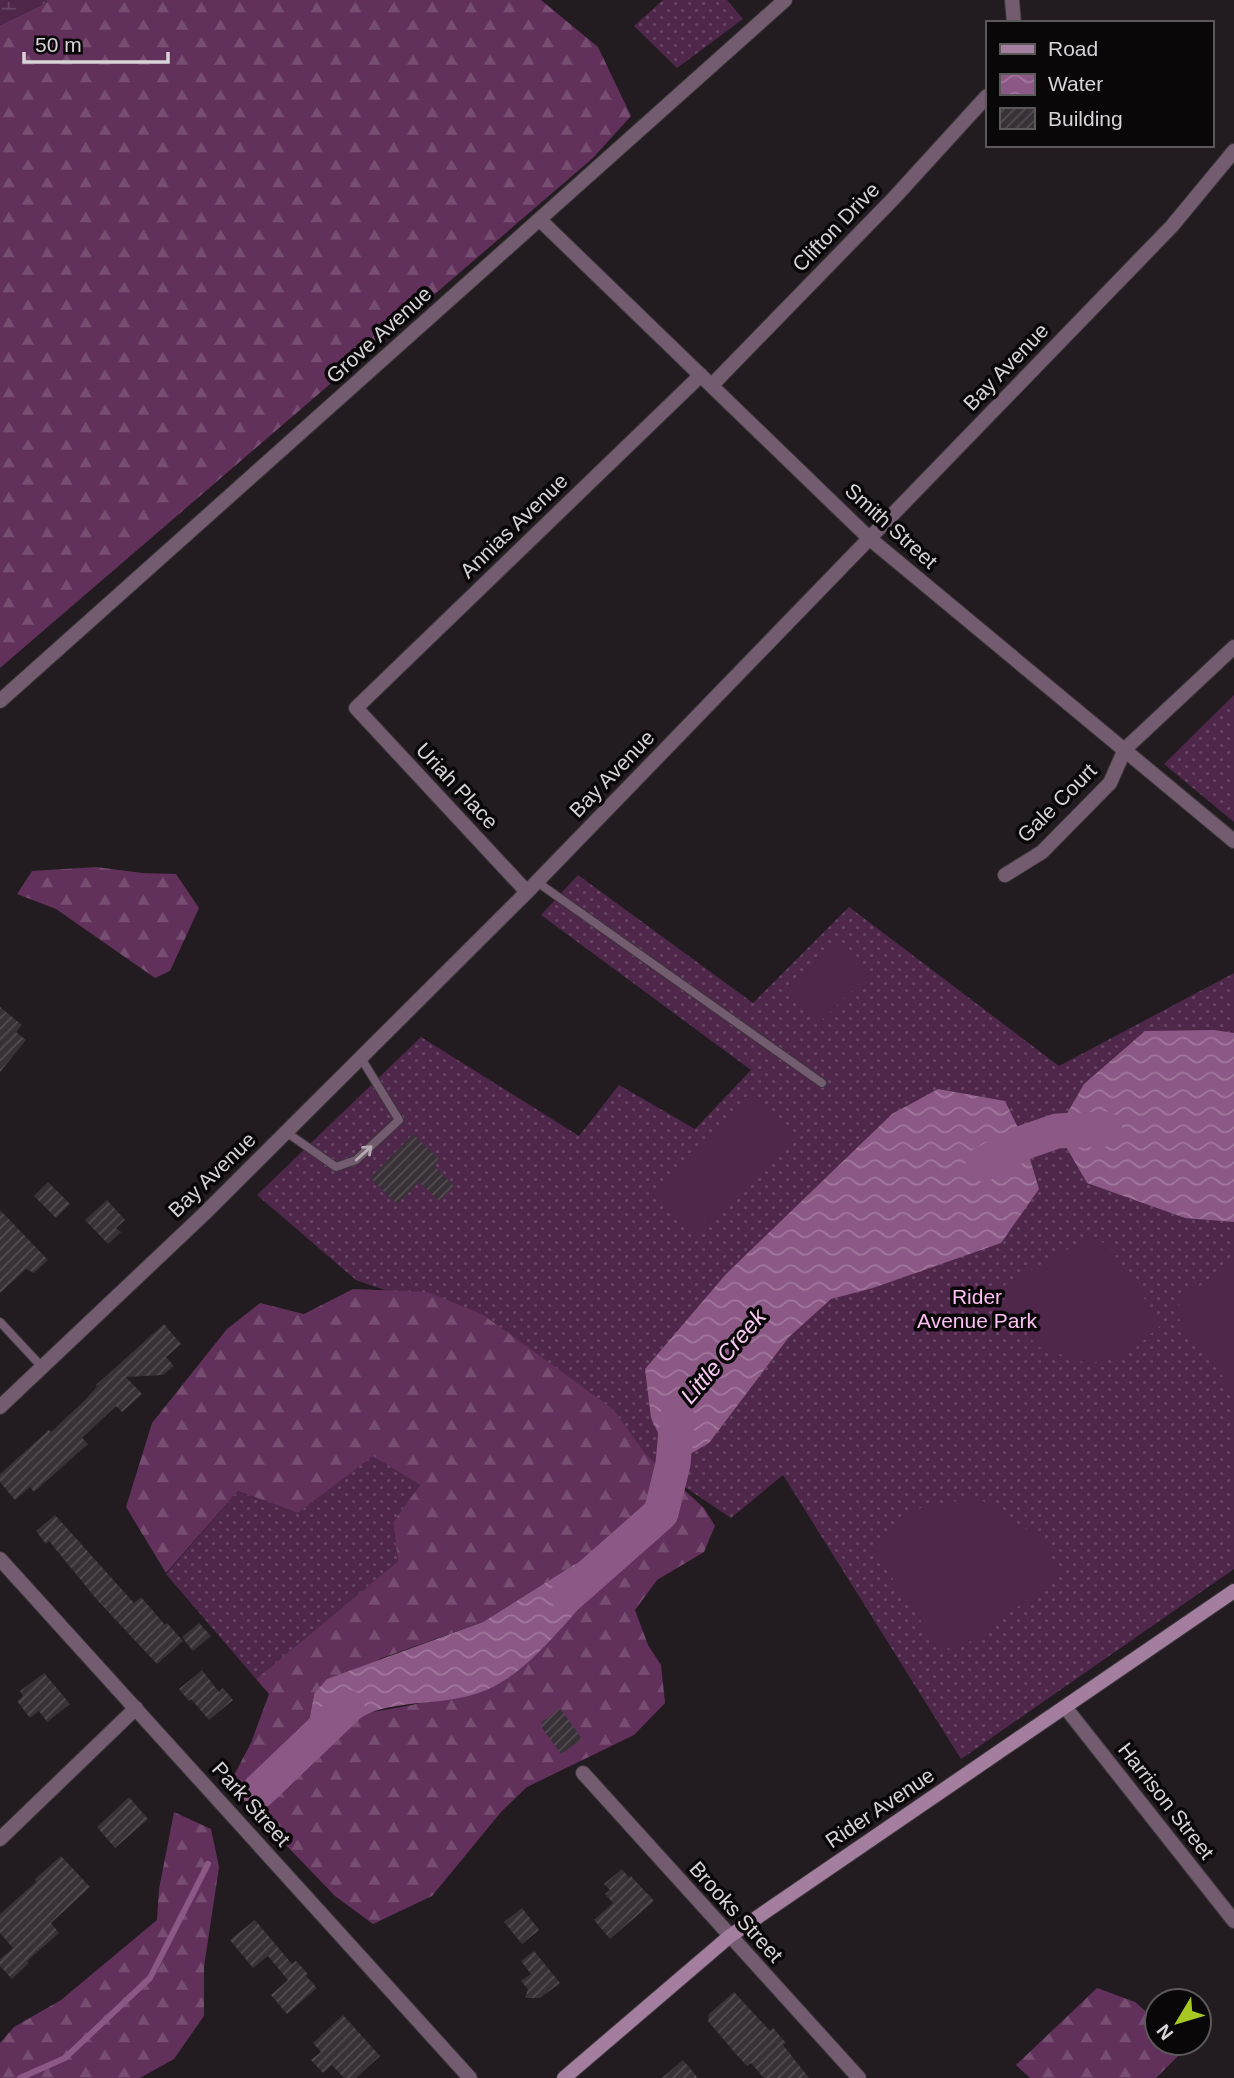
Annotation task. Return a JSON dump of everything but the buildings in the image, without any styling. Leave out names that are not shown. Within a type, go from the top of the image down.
[{"type":"street","name":"Grove Avenue","points":[[0,701],[785,0]]},
{"type":"street","points":[[1012,0],[1014,21]]},
{"type":"street","name":"Clifton Drive","points":[[707,380],[894,198],[986,97]]},
{"type":"street","name":"Bay Avenue","points":[[0,1407],[204,1214],[532,887],[1172,226],[1234,151]]},
{"type":"street","name":"Smith Street","points":[[540,220],[869,538],[1234,841]]},
{"type":"street","name":"Annias Avenue","points":[[356,708],[707,380]]},
{"type":"street","points":[[1125,749],[1234,647]]},
{"type":"street","name":"Uriah Place","points":[[356,708],[532,887]]},
{"type":"street","name":"Gale Court","points":[[1005,875],[1042,852],[1110,783],[1125,749]]},
{"type":"street","name":"Park Street","points":[[0,1559],[470,2078]]},
{"type":"street","name":"Rider Avenue","points":[[564,2078],[730,1936],[1234,1591]]},
{"type":"street","name":"Harrison Street","points":[[1065,1707],[1234,1921]]},
{"type":"street","points":[[0,1839],[136,1708]]},
{"type":"street","name":"Brooks Street","points":[[583,1773],[859,2078]]},
{"type":"lane","points":[[532,887],[822,1083]]},
{"type":"lane","points":[[286,1132],[336,1167],[356,1160],[399,1120],[361,1058]]},
{"type":"lane","points":[[0,1322],[42,1367]]},
{"type":"green space","points":[[0,0],[47,0],[46,3],[0,25]]},
{"type":"green space","points":[[47,0],[541,0],[598,47],[631,116],[593,158],[0,668],[0,25],[46,3]]},
{"type":"green space","points":[[663,0],[727,0],[743,19],[677,68],[634,26]]},
{"type":"green space","points":[[1234,695],[1234,822],[1164,764]]},
{"type":"green space","points":[[96,867],[176,874],[199,908],[170,971],[155,978],[56,909],[17,894],[32,871]]},
{"type":"green space","name":"Rider Avenue Park","points":[[578,875],[753,1003],[849,907],[1059,1066],[1234,973],[1234,1569],[961,1759],[783,1475],[731,1518],[640,1457],[480,1324],[356,1280],[257,1195],[421,1037],[579,1136],[619,1085],[695,1129],[751,1070],[541,915]]},
{"type":"green space","points":[[840,940],[871,972],[819,1023],[788,991]]},
{"type":"green space","points":[[755,1094],[795,1133],[696,1231],[657,1192]]},
{"type":"green space","points":[[1089,1237],[1108,1245],[1162,1324],[1131,1352],[1089,1364],[1036,1346],[998,1289]]},
{"type":"green space","points":[[1234,1264],[1234,1392],[1173,1311],[1192,1291]]},
{"type":"green space","points":[[353,1289],[427,1292],[482,1314],[613,1409],[647,1456],[704,1508],[715,1526],[704,1552],[657,1580],[635,1610],[648,1645],[661,1665],[665,1703],[634,1735],[527,1787],[501,1812],[432,1896],[373,1924],[335,1896],[284,1843],[233,1777],[251,1743],[269,1694],[256,1679],[398,1561],[393,1522],[420,1485],[373,1456],[298,1513],[238,1491],[166,1573],[126,1507],[152,1423],[227,1329],[260,1303],[304,1314]],"holes":[[[602,1553],[603,1581],[536,1654],[502,1682],[373,1712],[307,1733],[314,1694],[382,1658],[483,1622],[575,1564]]]},
{"type":"green space","points":[[373,1455],[420,1485],[393,1522],[398,1561],[256,1679],[166,1574],[238,1491],[298,1513]]},
{"type":"green space","points":[[977,1497],[1042,1539],[1061,1575],[957,1651],[937,1645],[871,1546],[911,1510]]},
{"type":"green space","points":[[174,1812],[211,1829],[219,1867],[204,1967],[204,2016],[174,2059],[140,2078],[0,2078],[0,2043],[14,2027],[61,2000],[157,1920],[159,1889]]},
{"type":"green space","points":[[1097,1988],[1135,2002],[1143,2009],[1143,2057],[1177,2057],[1156,2078],[1030,2078],[1016,2065]]},
{"type":"water","points":[[1214,1030],[1234,1033],[1234,1222],[1185,1218],[1087,1183],[1057,1131],[1084,1084],[1145,1031]]},
{"type":"water","points":[[938,1089],[1005,1101],[1025,1142],[1039,1189],[1001,1243],[873,1288],[831,1299],[789,1337],[709,1443],[673,1464],[651,1418],[645,1369],[726,1274],[892,1114]]},
{"type":"water","points":[[602,1552],[604,1581],[528,1663],[500,1683],[469,1696],[375,1711],[319,1745],[307,1733],[314,1694],[327,1679],[483,1622],[575,1564]]},
{"type":"waterway","name":"Little Creek","points":[[983,1164],[1025,1142],[1057,1131],[1105,1129]]},
{"type":"waterway","name":"Little Creek","points":[[568,1595],[661,1513],[673,1464],[677,1418]]},
{"type":"waterway","name":"Little Creek","points":[[259,1791],[347,1707]]},
{"type":"waterway","name":"Little Creek","points":[[20,2078],[65,2058],[150,1978],[208,1864]]}]
